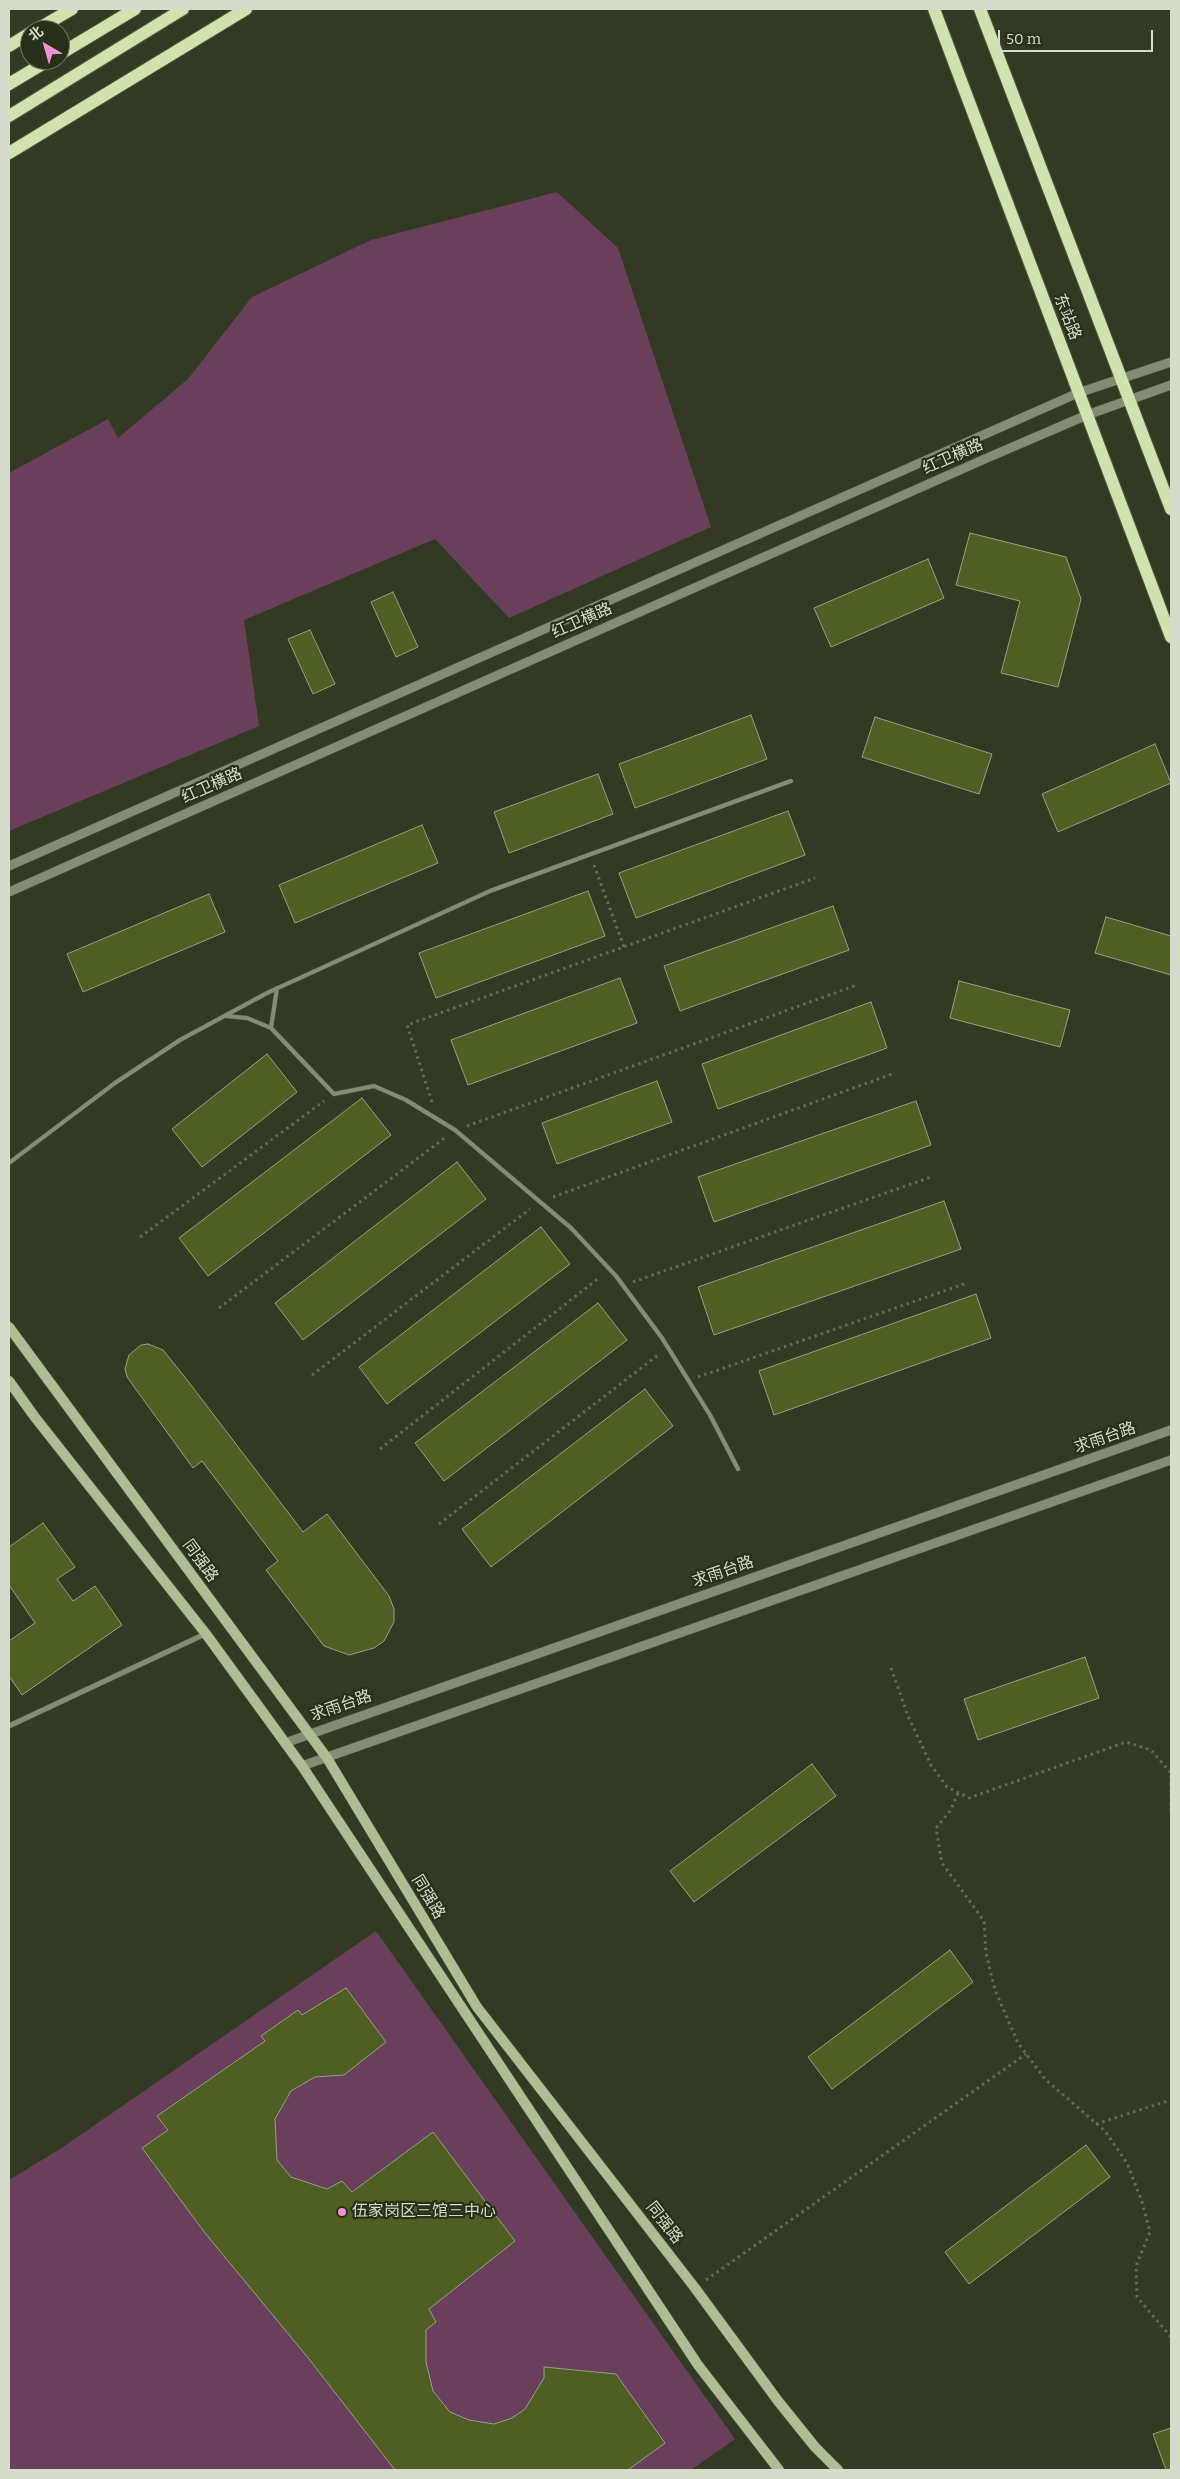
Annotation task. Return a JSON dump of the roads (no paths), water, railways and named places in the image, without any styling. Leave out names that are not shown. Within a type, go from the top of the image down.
[{"type":"main road","points":[[70,48],[135,9]]},
{"type":"main road","points":[[9,116],[183,9]]},
{"type":"main road","points":[[9,153],[246,9]]},
{"type":"main road","name":"东站路","points":[[934,9],[1171,637]]},
{"type":"main road","name":"东站路","points":[[980,9],[1171,509]]},
{"type":"main road","points":[[51,20],[64,11]]},
{"type":"main road","points":[[9,46],[20,40]]},
{"type":"main road","points":[[9,84],[32,70]]},
{"type":"main road","name":"同强路","points":[[9,1327],[310,1733],[327,1758],[477,2007],[695,2288],[778,2401],[815,2447],[838,2470]]},
{"type":"main road","name":"同强路","points":[[9,1381],[34,1416],[206,1634],[302,1766],[698,2365],[779,2470]]},
{"type":"street","name":"红卫横路","points":[[9,866],[1078,393],[1171,362]]},
{"type":"street","name":"红卫横路","points":[[9,892],[1087,415],[1129,398],[1171,385]]},
{"type":"street","name":"求雨台路","points":[[285,1743],[1171,1430]]},
{"type":"street","points":[[302,1766],[1171,1460]]},
{"type":"street","points":[[9,1726],[206,1634]]},
{"type":"lane","points":[[9,1162],[115,1083],[180,1040],[277,988],[490,891],[791,781]]},
{"type":"lane","points":[[271,1028],[277,988]]},
{"type":"lane","points":[[225,1016],[247,1018],[271,1028],[334,1094],[374,1086],[406,1100],[438,1119],[455,1130],[571,1228],[610,1270],[668,1347],[710,1415],[738,1469]]},
{"type":"place","name":"伍家岗区三馆三中心","points":[[342,2212]]}]
